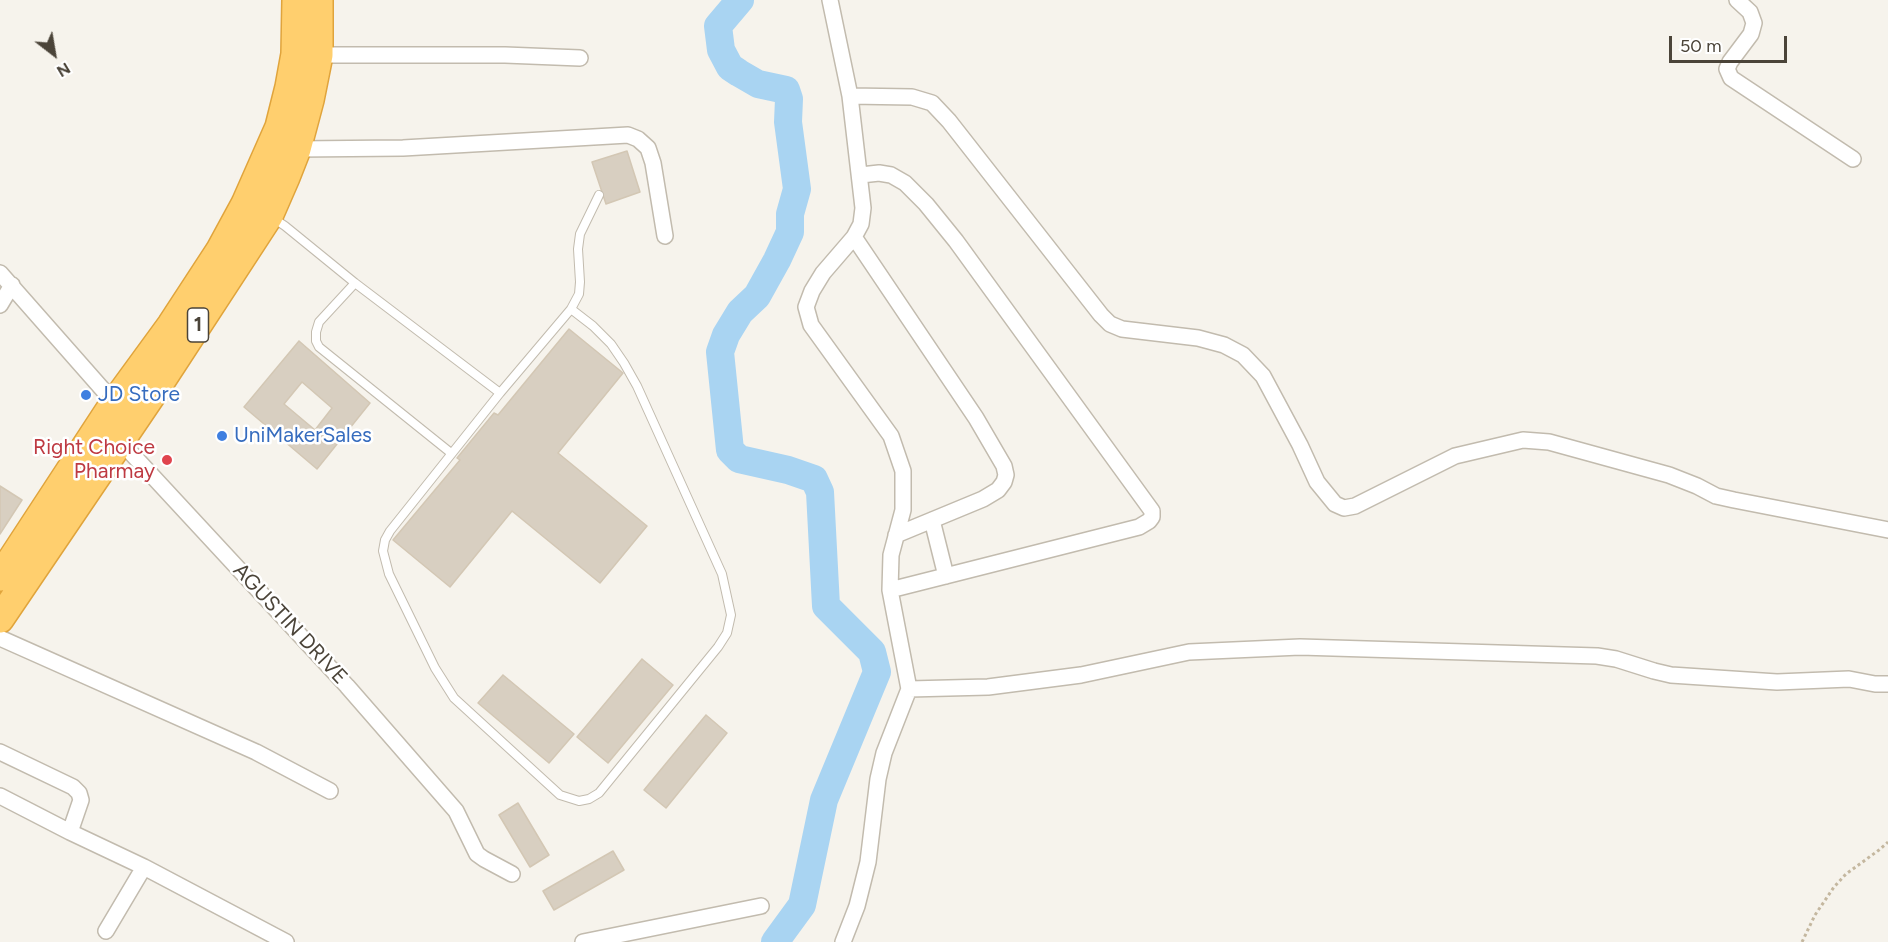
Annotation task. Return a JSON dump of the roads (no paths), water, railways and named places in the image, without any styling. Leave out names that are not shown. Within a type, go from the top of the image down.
[{"type":"highway","name":"1","points":[[257,210],[289,87],[295,54],[296,0]]},
{"type":"highway","name":"1","points":[[0,577],[122,422],[160,383],[257,210],[286,177],[297,149],[319,55],[319,0]]},
{"type":"highway","name":"1","points":[[0,619],[122,422]]},
{"type":"street","points":[[830,0],[850,96],[861,175],[863,208],[861,224],[854,237],[823,273],[806,307],[811,325],[891,436],[903,471],[903,510],[890,568],[890,590],[909,689],[884,753],[878,778],[868,862],[857,906],[843,942]]},
{"type":"street","points":[[1737,0],[1750,12],[1754,23],[1751,34],[1727,69],[1731,78],[1853,159]]},
{"type":"street","points":[[319,55],[505,55],[580,58]]},
{"type":"street","points":[[850,96],[912,97],[932,103],[949,121],[1110,324],[1122,329],[1198,338],[1224,345],[1243,355],[1263,376],[1317,482],[1335,504],[1344,508],[1355,506],[1455,456],[1523,440],[1549,442],[1669,476],[1734,501],[1888,530]]},
{"type":"street","points":[[297,149],[403,148],[628,135],[638,139],[648,148],[653,163],[665,236]]},
{"type":"street","points":[[861,175],[879,173],[891,175],[905,183],[926,204],[956,241],[1152,511],[1149,521],[1139,527],[890,590]]},
{"type":"street","points":[[854,237],[976,418],[1004,466],[1006,475],[998,490],[983,499],[896,535]]},
{"type":"street","name":"AGUSTIN DRIVE","points":[[0,273],[76,360],[122,422],[456,811],[477,854],[512,874]]},
{"type":"street","points":[[0,305],[12,285]]},
{"type":"street","points":[[932,520],[946,576]]},
{"type":"street","points":[[0,638],[245,747],[330,791]]},
{"type":"street","points":[[909,689],[999,686],[1081,675],[1189,652],[1300,647],[1596,656],[1616,658],[1671,675],[1777,682],[1849,679],[1888,684]]},
{"type":"street","points":[[0,752],[73,787],[79,793],[81,800],[70,832]]},
{"type":"street","points":[[0,796],[144,867],[286,942]]},
{"type":"street","points":[[106,931],[144,867]]},
{"type":"street","points":[[583,942],[761,906]]},
{"type":"lane","points":[[571,309],[611,344],[637,386],[722,574],[731,615],[728,633],[718,647],[599,793],[589,799],[579,801],[560,795],[454,698],[435,668],[389,574],[383,551],[390,531],[451,453],[571,309],[579,294],[580,234],[599,195]]},
{"type":"lane","points":[[257,210],[285,226],[354,284],[500,393]]},
{"type":"lane","points":[[354,284],[319,322],[316,332],[319,347],[451,453]]},
{"type":"waterway","points":[[740,0],[718,26],[721,50],[730,67],[739,73],[758,84],[786,90],[789,99],[788,122],[797,189],[790,214],[790,232],[777,260],[757,296],[740,312],[726,335],[720,352],[730,450],[739,459],[788,470],[814,479],[820,492],[826,606],[872,652],[877,672],[824,800],[802,905],[775,942]]},
{"type":"place","name":"JD Store","points":[[86,395]]},
{"type":"place","name":"UniMakerSales","points":[[222,436]]},
{"type":"place","name":"Right Choice Pharmay","points":[[167,460]]}]
